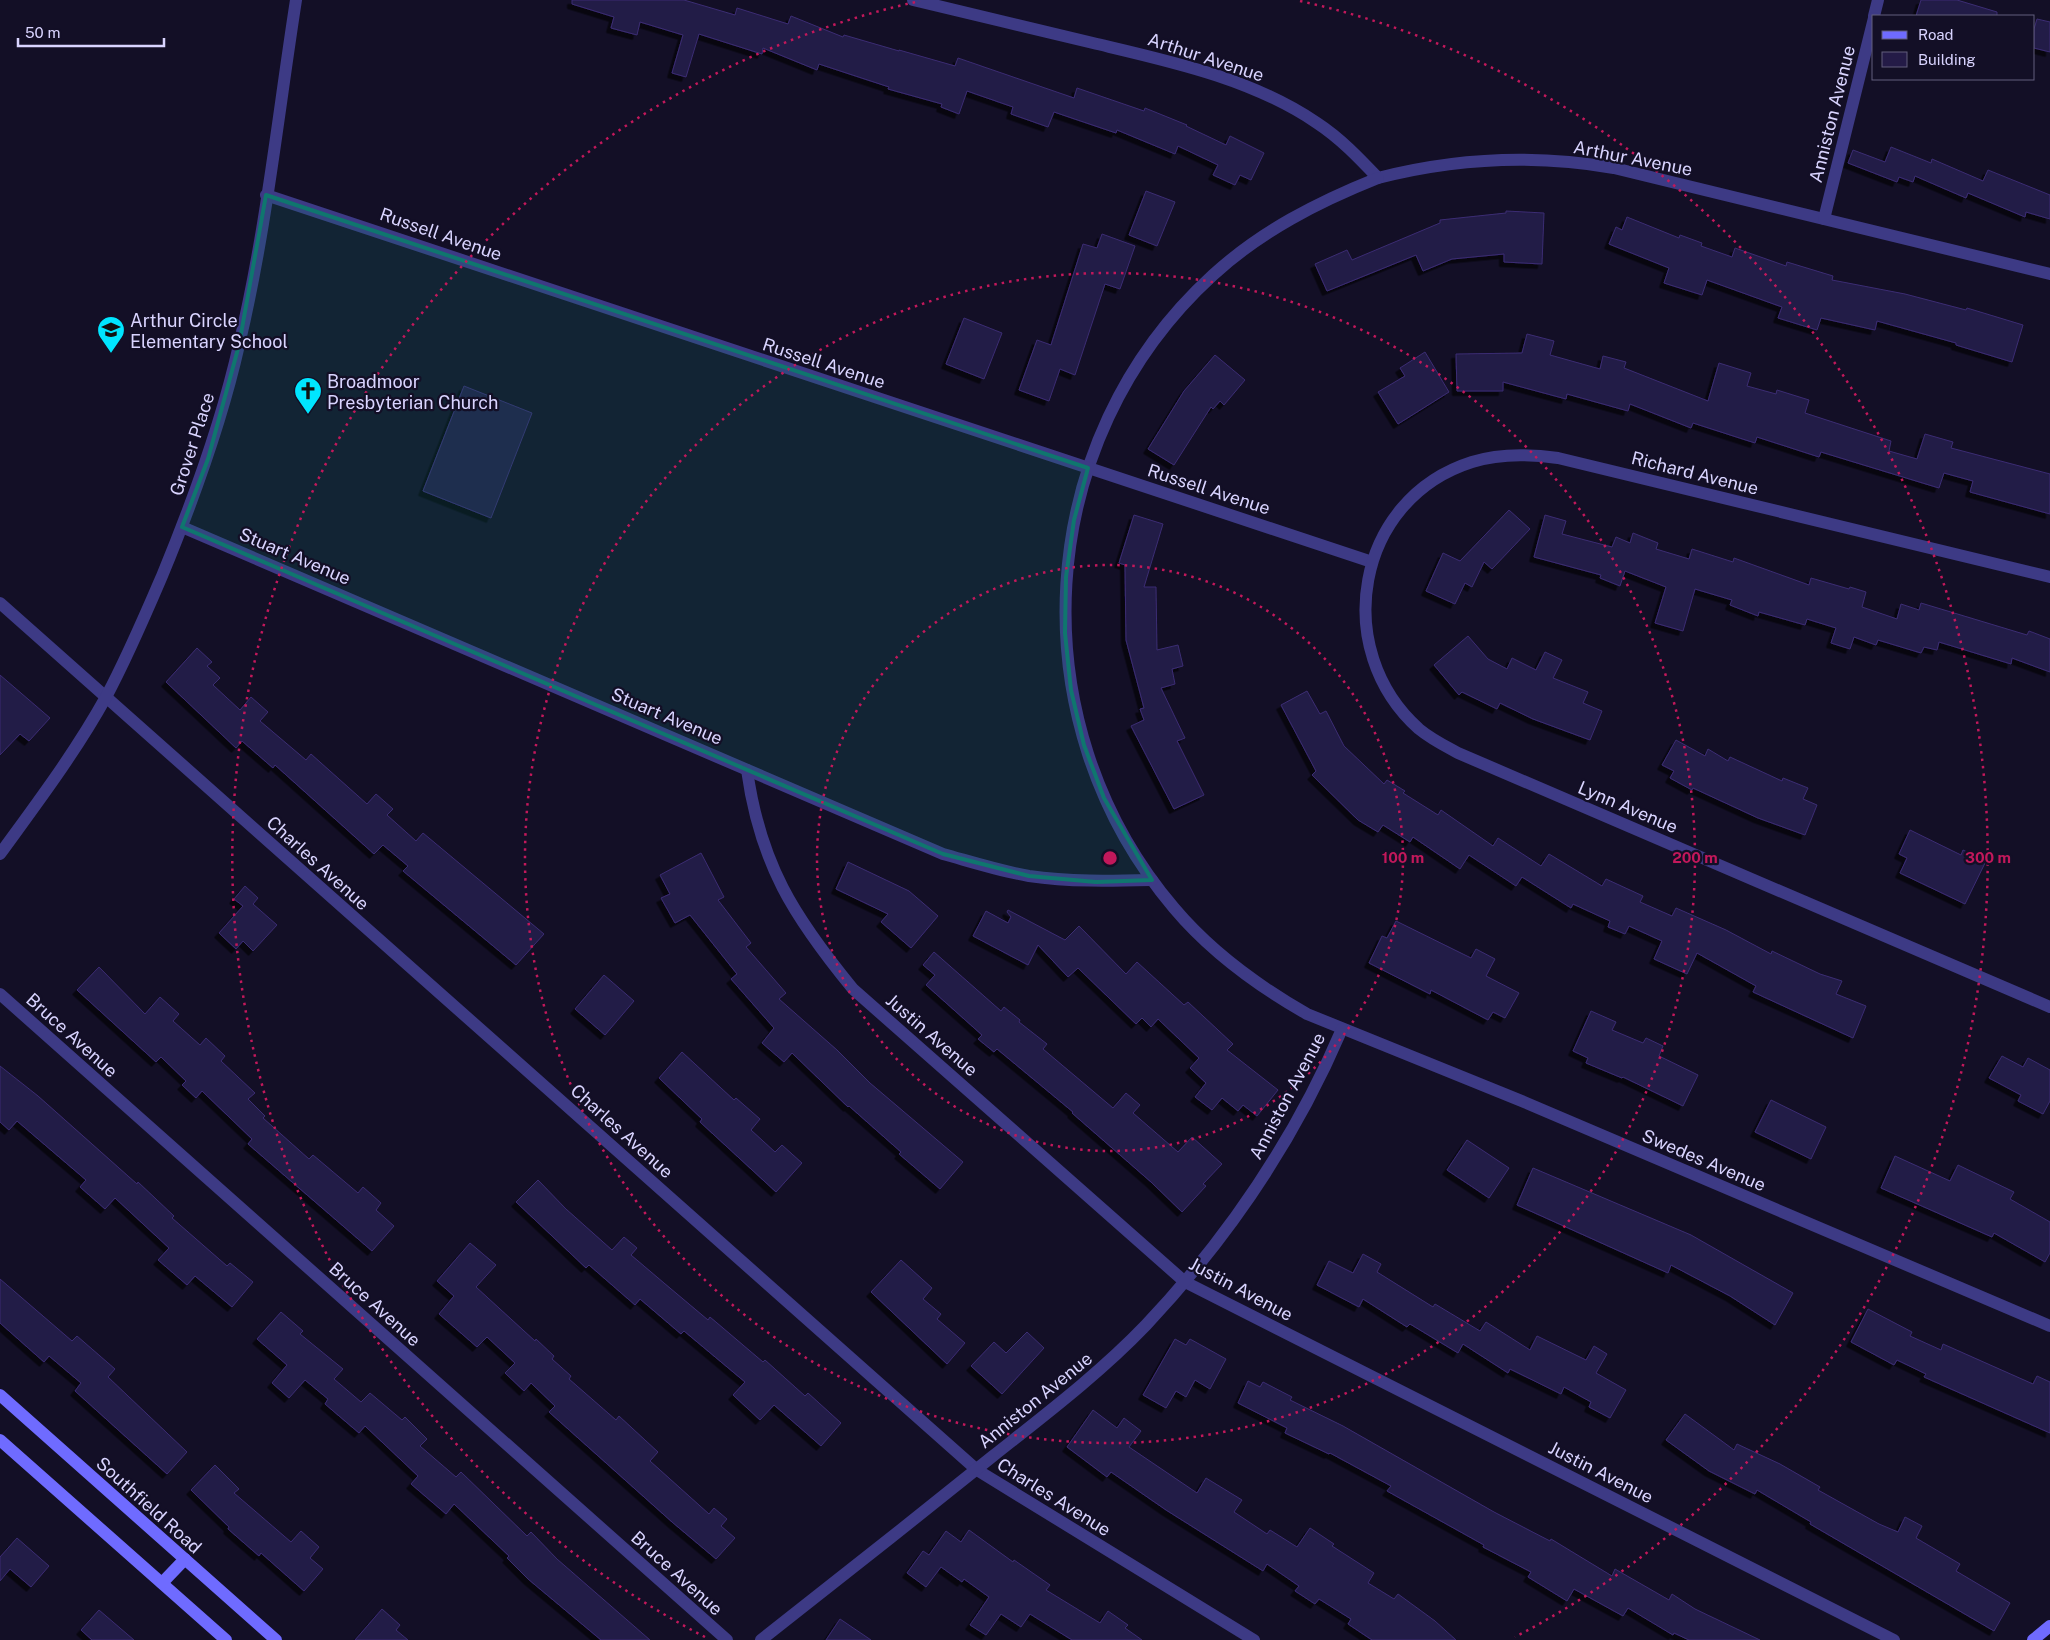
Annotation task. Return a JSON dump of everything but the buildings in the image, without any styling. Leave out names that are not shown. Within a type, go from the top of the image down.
[{"type":"main road","name":"Southfield Road","points":[[0,1395],[276,1640]]},
{"type":"main road","points":[[0,1440],[226,1640]]},
{"type":"main road","points":[[162,1584],[185,1559]]},
{"type":"main road","points":[[2033,1640],[2050,1626]]},
{"type":"street","name":"Grover Place","points":[[0,854],[56,776],[106,697],[134,643],[208,459],[239,345],[266,196],[296,0]]},
{"type":"street","name":"Arthur Avenue","points":[[913,0],[1126,50],[1202,71],[1237,83],[1264,94],[1316,122],[1347,146],[1378,178],[1465,161],[1525,158],[1584,163],[1614,168],[2050,274]]},
{"type":"street","name":"Anniston Avenue","points":[[1874,15],[1878,0]]},
{"type":"street","name":"Anniston Avenue","points":[[1824,220],[1872,25]]},
{"type":"street","name":"Anniston Avenue","points":[[761,1640],[1091,1378],[1146,1325],[1185,1282],[1228,1228],[1259,1184],[1316,1087],[1342,1030],[1282,1000],[1236,967],[1194,929],[1152,880],[1130,848],[1104,798],[1084,745],[1071,690],[1065,633],[1066,577],[1074,520],[1088,468],[1099,439],[1138,363],[1172,317],[1211,276],[1279,224],[1329,197],[1378,178]]},
{"type":"street","name":"Russell Avenue","points":[[266,196],[1372,562]]},
{"type":"street","name":"Richard Avenue","points":[[1372,562],[1383,536],[1402,508],[1426,485],[1470,462],[1519,454],[1558,458],[2050,577]]},
{"type":"street","name":"Stuart Avenue","points":[[182,527],[943,854],[1000,870],[1067,880],[1096,882],[1152,880]]},
{"type":"street","name":"Lynn Avenue","points":[[1372,562],[1365,599],[1368,645],[1379,677],[1397,705],[1420,729],[1433,739],[1467,757],[2050,1008]]},
{"type":"street","name":"Charles Avenue","points":[[0,603],[977,1470],[1254,1640]]},
{"type":"street","name":"Justin Avenue","points":[[747,770],[757,826],[773,868],[801,922],[853,988],[1185,1282],[1894,1640]]},
{"type":"street","name":"Bruce Avenue","points":[[0,994],[727,1640]]},
{"type":"street","name":"Swedes Avenue","points":[[1342,1030],[1524,1102],[2050,1326]]},
{"type":"highlighted area","points":[[266,195],[1088,468],[1074,520],[1066,577],[1065,633],[1071,690],[1084,745],[1104,798],[1152,880],[1096,882],[1029,876],[943,854],[182,527],[208,459],[239,345]]},
{"type":"place","name":"Arthur Circle Elementary School","points":[[111,354]]},
{"type":"place","name":"Broadmoor Presbyterian Church","points":[[308,415]]}]
